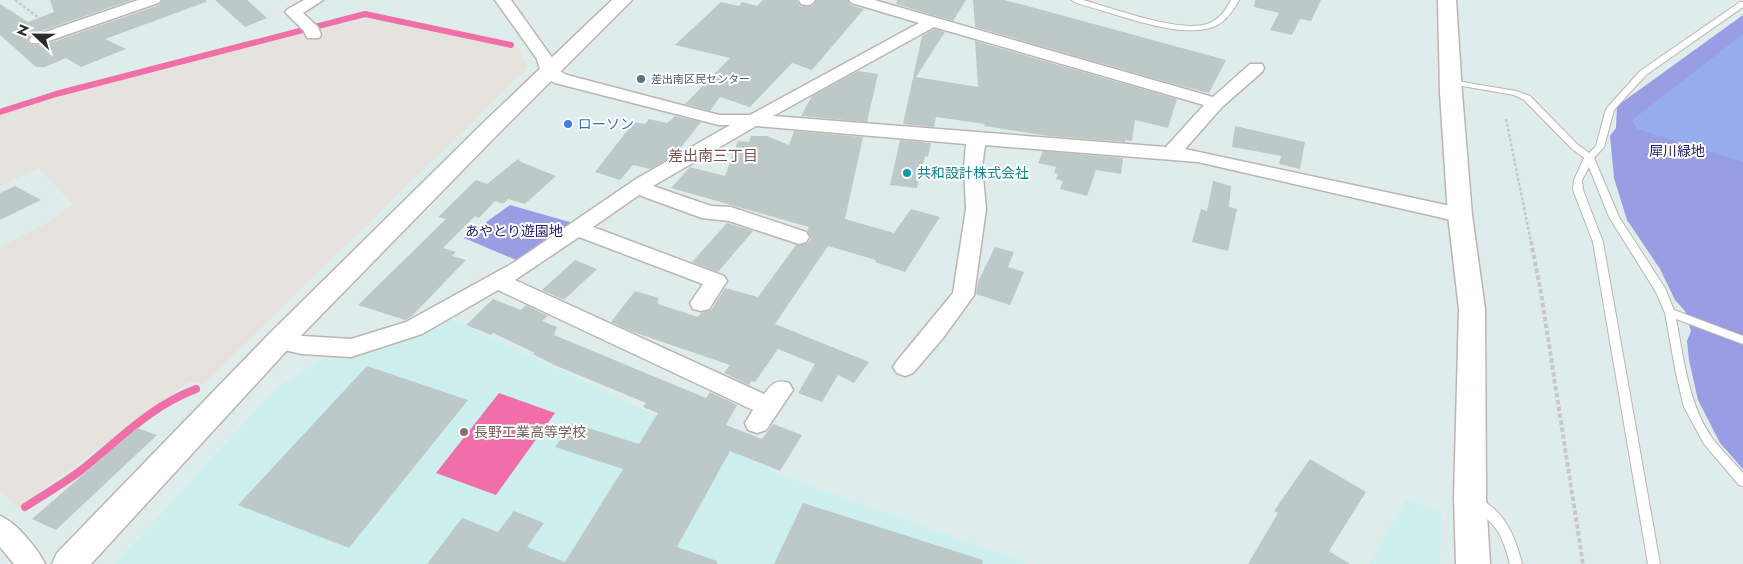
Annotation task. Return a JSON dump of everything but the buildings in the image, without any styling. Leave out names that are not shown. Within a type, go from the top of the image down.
[{"type":"street","points":[[38,40],[153,0]]},
{"type":"street","points":[[311,30],[293,12],[315,0]]},
{"type":"street","points":[[503,0],[545,59],[548,72],[561,79],[719,120],[753,120],[976,139],[1171,152],[1198,156],[1460,215]]},
{"type":"street","points":[[69,564],[279,341],[548,72],[623,0]]},
{"type":"street","points":[[857,0],[1216,103]]},
{"type":"street","points":[[1448,0],[1451,82],[1460,215],[1472,309],[1470,498],[1473,564]]},
{"type":"street","points":[[279,341],[302,345],[350,348],[414,328],[520,268],[637,188],[753,120],[932,22]]},
{"type":"street","points":[[1171,152],[1216,103],[1256,68]]},
{"type":"street","points":[[905,367],[963,295],[976,209],[973,167],[976,139]]},
{"type":"street","points":[[637,188],[709,213],[731,214],[799,237]]},
{"type":"street","points":[[577,229],[716,281],[701,303]]},
{"type":"street","points":[[497,282],[769,406]]},
{"type":"street","points":[[0,528],[31,564]]},
{"type":"lane","points":[[1074,0],[1170,26],[1188,28],[1204,28],[1212,24],[1228,13],[1235,0]]},
{"type":"lane","points":[[1654,564],[1598,242],[1578,190],[1578,180],[1589,157],[1600,147],[1610,109],[1643,73],[1743,4]]},
{"type":"lane","points":[[1451,82],[1516,93],[1527,98],[1574,146],[1589,157],[1614,217],[1648,268],[1670,313],[1681,374],[1690,407],[1708,441],[1743,481]]},
{"type":"lane","points":[[1670,313],[1743,340]]},
{"type":"lane","points":[[1470,498],[1492,514],[1508,534],[1516,564]]},
{"type":"path","points":[[15,0],[59,32]]},
{"type":"path","points":[[1506,119],[1541,293],[1582,564]]},
{"type":"shaded area","points":[[375,17],[518,47],[527,65],[526,69],[204,384],[189,382],[18,508],[0,489],[0,247],[47,223],[72,204],[39,168],[0,186],[0,113],[195,58]]},
{"type":"shaded area","points":[[1743,34],[1743,162],[1637,129],[1632,120]]},
{"type":"shaded area","name":"長野工業高等学校","points":[[448,317],[786,477],[1029,564],[115,564],[277,387],[323,359],[392,344]]},
{"type":"shaded area","points":[[499,393],[555,413],[496,495],[436,473]]},
{"type":"shaded area","points":[[1406,500],[1441,512],[1440,564],[1370,564]]},
{"type":"green space","name":"犀川緑地","points":[[1743,15],[1743,469],[1720,443],[1698,400],[1689,360],[1687,341],[1691,331],[1685,311],[1675,300],[1660,269],[1627,220],[1614,178],[1610,136],[1616,128],[1617,106]]},
{"type":"green space","name":"あやとり遊園地","points":[[510,205],[573,223],[516,260],[464,238]]},
{"type":"waterway","points":[[0,112],[56,94],[365,14],[511,45]]},
{"type":"waterway","points":[[25,507],[80,471],[149,415],[179,396],[196,389]]},
{"type":"place","name":"差出南区民センター","points":[[641,79]]},
{"type":"place","name":"ローソン","points":[[568,124]]},
{"type":"place","name":"共和設計株式会社","points":[[907,173]]},
{"type":"place","name":"長野工業高等学校","points":[[464,432]]},
{"type":"district","name":"差出南三丁目","points":[[713,156]]}]
